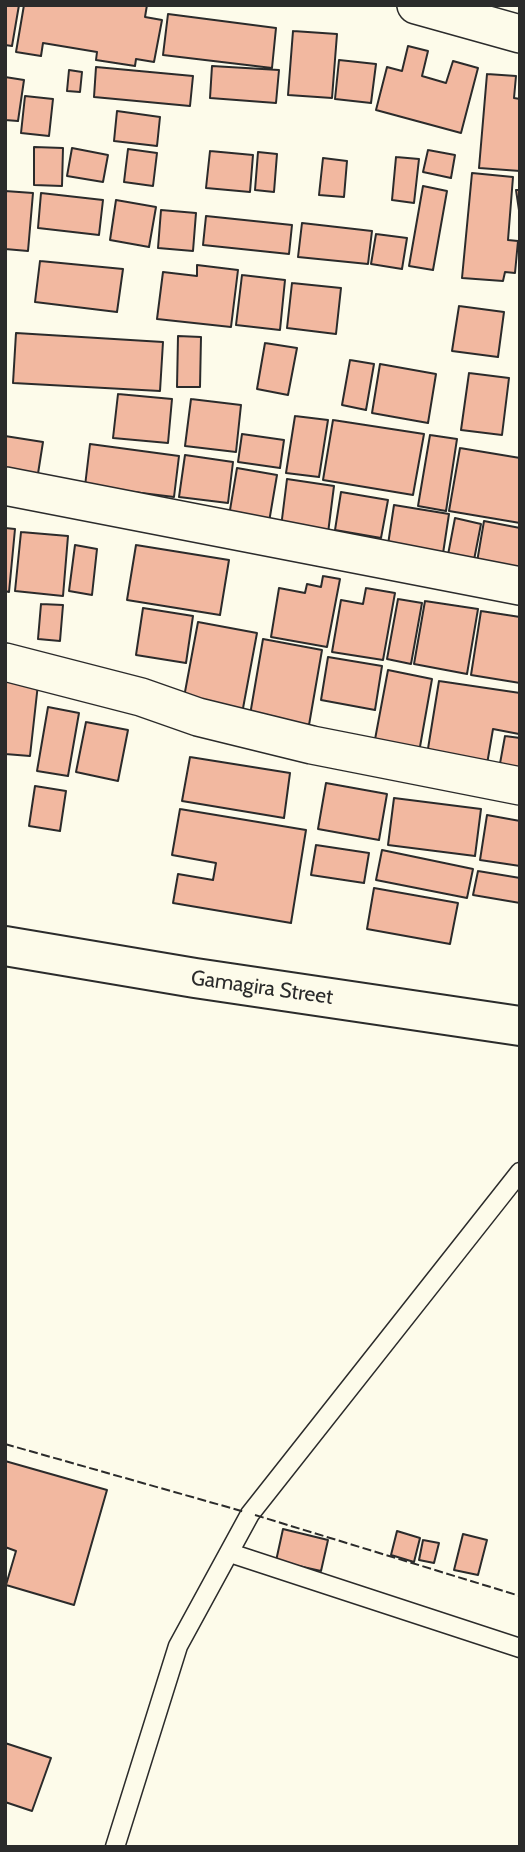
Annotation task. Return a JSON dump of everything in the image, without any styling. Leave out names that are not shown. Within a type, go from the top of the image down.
[{"type":"street","points":[[416,5],[469,12],[520,34]]},
{"type":"street","points":[[5,486],[520,586]]},
{"type":"street","points":[[5,662],[141,697],[198,717],[312,746],[520,786]]},
{"type":"street","name":"Gamagira Street","points":[[5,946],[195,978],[520,1026]]},
{"type":"lane","points":[[116,1847],[178,1646],[250,1514],[520,1172]]},
{"type":"lane","points":[[230,1553],[520,1648]]},
{"type":"building","points":[[5,5],[19,5],[12,46],[5,45]]},
{"type":"building","points":[[24,5],[147,5],[145,17],[162,20],[154,62],[136,59],[135,66],[96,60],[97,52],[43,43],[41,56],[16,52]]},
{"type":"building","points":[[168,14],[276,28],[272,68],[163,55]]},
{"type":"building","points":[[293,31],[337,34],[332,98],[288,95]]},
{"type":"building","points":[[408,46],[428,51],[422,76],[446,83],[453,61],[478,68],[461,133],[376,110],[387,67],[402,71]]},
{"type":"building","points":[[339,60],[376,64],[371,103],[335,99]]},
{"type":"building","points":[[212,66],[279,70],[276,103],[210,98]]},
{"type":"building","points":[[96,67],[193,76],[190,106],[94,97]]},
{"type":"building","points":[[69,70],[82,72],[80,92],[67,91]]},
{"type":"building","points":[[487,74],[516,76],[514,98],[520,99],[520,171],[479,168]]},
{"type":"building","points":[[5,77],[24,80],[18,121],[5,120]]},
{"type":"building","points":[[25,96],[53,99],[49,136],[21,133]]},
{"type":"building","points":[[117,111],[160,117],[157,146],[114,141]]},
{"type":"building","points":[[34,147],[63,148],[62,186],[34,185]]},
{"type":"building","points":[[72,148],[108,155],[103,182],[67,176]]},
{"type":"building","points":[[128,149],[157,153],[153,186],[124,182]]},
{"type":"building","points":[[428,150],[455,155],[451,178],[423,172]]},
{"type":"building","points":[[210,151],[253,155],[250,192],[206,188]]},
{"type":"building","points":[[258,152],[277,154],[274,192],[255,190]]},
{"type":"building","points":[[396,157],[419,159],[414,203],[392,200]]},
{"type":"building","points":[[323,158],[347,161],[344,197],[319,195]]},
{"type":"building","points":[[472,173],[513,177],[508,240],[518,241],[515,273],[505,272],[503,281],[462,278]]},
{"type":"building","points":[[423,186],[447,191],[433,270],[409,266]]},
{"type":"building","points":[[516,190],[520,190],[520,217]]},
{"type":"building","points":[[5,191],[33,193],[28,251],[5,249]]},
{"type":"building","points":[[41,193],[103,200],[99,235],[38,228]]},
{"type":"building","points":[[116,200],[156,207],[149,247],[110,240]]},
{"type":"building","points":[[161,210],[196,213],[193,251],[158,248]]},
{"type":"building","points":[[206,216],[292,225],[289,254],[203,245]]},
{"type":"building","points":[[302,223],[372,231],[368,264],[298,257]]},
{"type":"building","points":[[376,234],[407,238],[402,269],[371,264]]},
{"type":"building","points":[[40,261],[123,269],[117,312],[35,302]]},
{"type":"building","points":[[197,265],[238,270],[231,327],[157,319],[163,272],[197,276]]},
{"type":"building","points":[[242,275],[285,280],[280,330],[236,325]]},
{"type":"building","points":[[292,283],[341,288],[336,334],[287,328]]},
{"type":"building","points":[[459,306],[504,312],[498,357],[452,351]]},
{"type":"building","points":[[16,333],[163,342],[160,391],[13,383]]},
{"type":"building","points":[[178,336],[201,337],[200,387],[177,387]]},
{"type":"building","points":[[265,343],[297,348],[288,395],[257,389]]},
{"type":"building","points":[[350,360],[374,364],[366,410],[342,405]]},
{"type":"building","points":[[380,364],[436,374],[428,423],[372,413]]},
{"type":"building","points":[[469,373],[509,378],[502,435],[461,430]]},
{"type":"building","points":[[118,394],[172,399],[168,443],[113,438]]},
{"type":"building","points":[[191,399],[241,405],[236,452],[185,446]]},
{"type":"building","points":[[295,416],[328,420],[319,477],[286,473]]},
{"type":"building","points":[[333,420],[424,434],[413,495],[323,480]]},
{"type":"building","points":[[242,434],[284,440],[280,468],[238,462]]},
{"type":"building","points":[[430,435],[457,439],[446,511],[418,506]]},
{"type":"building","points":[[5,436],[43,442],[37,480],[5,475]]},
{"type":"building","points":[[90,444],[179,456],[174,497],[85,486]]},
{"type":"building","points":[[460,448],[520,458],[520,523],[449,511]]},
{"type":"building","points":[[185,455],[233,462],[228,503],[179,497]]},
{"type":"building","points":[[237,468],[277,475],[269,522],[229,516]]},
{"type":"building","points":[[287,479],[334,486],[328,533],[281,527]]},
{"type":"building","points":[[341,492],[388,500],[381,538],[335,530]]},
{"type":"building","points":[[394,505],[449,514],[442,560],[387,551]]},
{"type":"building","points":[[455,518],[481,524],[473,565],[447,560]]},
{"type":"building","points":[[484,521],[520,528],[520,570],[477,562]]},
{"type":"building","points":[[5,528],[15,529],[9,592],[5,591]]},
{"type":"building","points":[[21,532],[68,536],[63,596],[15,591]]},
{"type":"building","points":[[75,545],[97,549],[92,595],[69,591]]},
{"type":"building","points":[[136,545],[229,560],[220,615],[127,600]]},
{"type":"building","points":[[323,576],[340,579],[327,647],[271,637],[279,588],[305,593],[307,584],[321,587]]},
{"type":"building","points":[[366,588],[395,593],[383,660],[332,652],[341,600],[363,604]]},
{"type":"building","points":[[398,599],[422,603],[411,664],[387,659]]},
{"type":"building","points":[[425,601],[478,609],[467,674],[414,664]]},
{"type":"building","points":[[41,604],[63,605],[60,641],[38,639]]},
{"type":"building","points":[[143,608],[193,616],[186,663],[136,655]]},
{"type":"building","points":[[481,611],[520,617],[520,683],[471,675]]},
{"type":"building","points":[[198,622],[257,633],[241,719],[182,708]]},
{"type":"building","points":[[263,639],[322,650],[309,725],[250,715]]},
{"type":"building","points":[[328,657],[382,666],[375,710],[321,700]]},
{"type":"building","points":[[388,670],[432,679],[418,758],[373,750]]},
{"type":"building","points":[[5,681],[38,684],[30,756],[5,754]]},
{"type":"building","points":[[439,681],[520,693],[519,734],[493,729],[486,770],[426,761]]},
{"type":"building","points":[[48,707],[79,713],[68,776],[37,771]]},
{"type":"building","points":[[86,722],[128,730],[118,781],[76,772]]},
{"type":"building","points":[[505,736],[520,738],[520,773],[499,769]]},
{"type":"building","points":[[190,757],[290,773],[284,818],[182,801]]},
{"type":"building","points":[[326,783],[387,794],[379,840],[318,829]]},
{"type":"building","points":[[35,786],[66,791],[60,831],[29,826]]},
{"type":"building","points":[[394,798],[481,809],[475,856],[388,845]]},
{"type":"building","points":[[180,809],[306,830],[291,923],[173,903],[178,874],[213,880],[216,863],[172,855]]},
{"type":"building","points":[[487,815],[520,821],[520,866],[480,860]]},
{"type":"building","points":[[316,845],[369,853],[364,883],[311,875]]},
{"type":"building","points":[[382,850],[473,869],[467,898],[376,880]]},
{"type":"building","points":[[478,871],[520,878],[520,903],[473,895]]},
{"type":"building","points":[[374,888],[458,903],[450,944],[367,929]]},
{"type":"building","points":[[5,1461],[107,1490],[74,1605],[6,1585],[16,1551],[5,1547]]},
{"type":"building","points":[[283,1529],[328,1540],[321,1571],[276,1561]]},
{"type":"building","points":[[397,1531],[420,1538],[414,1562],[391,1555]]},
{"type":"building","points":[[463,1534],[487,1540],[478,1575],[454,1570]]},
{"type":"building","points":[[423,1540],[439,1543],[434,1563],[419,1560]]},
{"type":"building","points":[[5,1743],[51,1758],[32,1811],[5,1802]]},
{"type":"fence","points":[[5,1444],[245,1512]]},
{"type":"fence","points":[[255,1515],[520,1596]]}]
